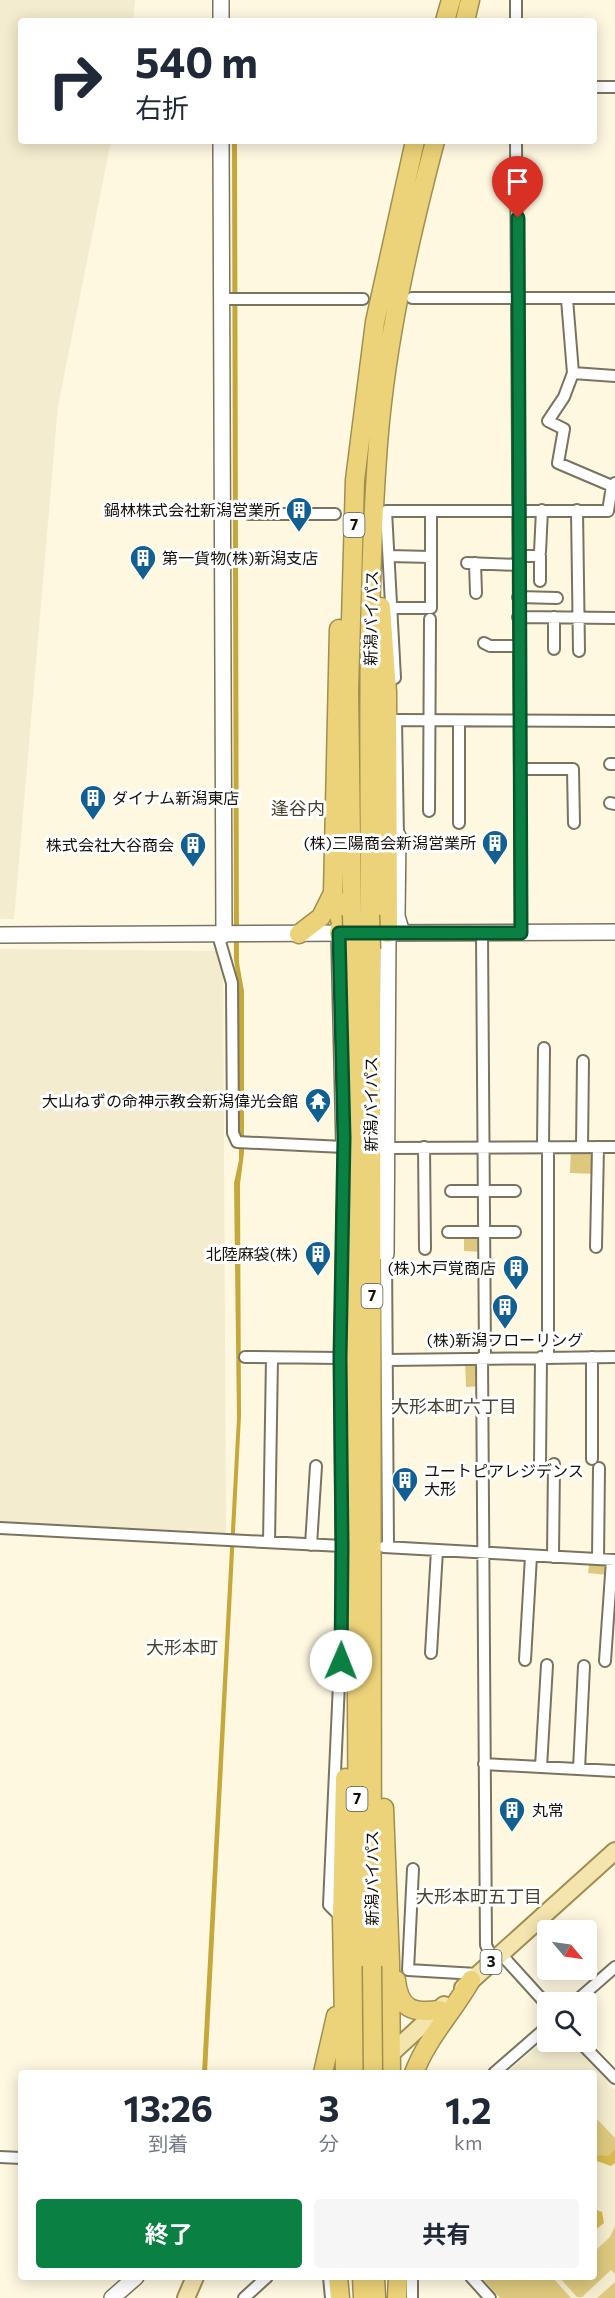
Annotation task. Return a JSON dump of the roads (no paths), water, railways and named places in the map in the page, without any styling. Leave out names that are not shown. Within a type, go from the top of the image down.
[{"type":"highway","points":[[446,18],[451,0]]},
{"type":"highway","points":[[466,18],[470,0]]},
{"type":"highway","name":"新潟バイパス","points":[[359,2070],[366,1966],[373,1642],[362,949],[349,690],[355,480],[375,322],[414,144]]},
{"type":"highway","name":"新潟バイパス","points":[[361,915],[378,442],[393,323],[434,144]]},
{"type":"highway","points":[[339,933],[341,923],[333,893],[337,658],[342,546],[355,480]]},
{"type":"highway","points":[[374,509],[387,692],[395,933]]},
{"type":"highway","points":[[299,934],[321,917],[333,893]]},
{"type":"highway","name":"新潟バイパス","points":[[362,949],[355,1632],[371,2070]]},
{"type":"highway","points":[[345,2070],[342,1919],[346,1733],[355,1632]]},
{"type":"highway","points":[[373,1642],[388,1892],[398,1996],[408,2007],[422,2012],[439,2010]]},
{"type":"highway","points":[[388,1892],[391,2064]]},
{"type":"highway","points":[[324,2070],[342,1974]]},
{"type":"highway","points":[[415,2070],[424,2048],[437,2028],[456,2007],[474,1977]]},
{"type":"highway","points":[[338,2280],[340,2298]]},
{"type":"highway","points":[[362,2280],[363,2298]]},
{"type":"highway","points":[[375,2280],[376,2298]]},
{"type":"highway","points":[[397,2298],[398,2280]]},
{"type":"main road","name":"3","points":[[391,2064],[439,2010],[615,1851]]},
{"type":"main road","points":[[186,2298],[194,2280]]},
{"type":"street","points":[[221,0],[221,18]]},
{"type":"street","points":[[516,0],[516,18]]},
{"type":"street","points":[[597,87],[615,87]]},
{"type":"street","points":[[221,144],[223,511],[221,935],[232,983],[233,1134],[241,1143],[344,1147]]},
{"type":"street","points":[[516,144],[521,933]]},
{"type":"street","points":[[412,298],[615,298]]},
{"type":"street","points":[[222,299],[363,299]]},
{"type":"street","points":[[567,299],[573,373],[564,397],[548,421],[564,429],[558,463],[614,484],[611,515],[577,510],[386,511],[393,608],[398,836],[397,916],[386,1148],[386,1547],[614,1560],[605,1662]]},
{"type":"street","points":[[573,373],[615,376]]},
{"type":"street","points":[[540,552],[542,510]]},
{"type":"street","points":[[577,510],[579,651]]},
{"type":"street","points":[[223,511],[243,511],[249,514],[335,514]]},
{"type":"street","points":[[393,608],[431,608],[431,511]]},
{"type":"street","points":[[389,556],[431,557]]},
{"type":"street","points":[[476,593],[471,563],[518,562],[523,556],[540,556],[540,580]]},
{"type":"street","points":[[518,597],[557,598]]},
{"type":"street","points":[[518,617],[615,618]]},
{"type":"street","points":[[554,618],[554,649]]},
{"type":"street","points":[[429,811],[430,619]]},
{"type":"street","points":[[484,643],[490,646],[519,646]]},
{"type":"street","points":[[396,720],[615,721]]},
{"type":"street","points":[[459,721],[459,823]]},
{"type":"street","points":[[520,769],[573,769],[574,823]]},
{"type":"street","points":[[0,935],[615,932]]},
{"type":"street","points":[[339,933],[344,1147],[340,1358],[342,1546],[340,1683],[329,1905],[342,1919]]},
{"type":"street","points":[[483,933],[486,1946],[537,1995]]},
{"type":"street","points":[[540,1463],[544,1357],[544,1048]]},
{"type":"street","points":[[582,1061],[582,1147]]},
{"type":"street","points":[[424,1147],[425,1250]]},
{"type":"street","points":[[596,1248],[598,1147]]},
{"type":"street","points":[[386,1148],[615,1147]]},
{"type":"street","points":[[451,1191],[515,1191]]},
{"type":"street","points":[[448,1232],[515,1232]]},
{"type":"street","points":[[245,1357],[340,1358]]},
{"type":"street","points":[[592,1357],[598,1559]]},
{"type":"street","points":[[387,1360],[615,1357]]},
{"type":"street","points":[[269,1542],[272,1358]]},
{"type":"street","points":[[553,1557],[554,1464]]},
{"type":"street","points":[[311,1545],[316,1466]]},
{"type":"street","points":[[0,1527],[342,1546]]},
{"type":"street","points":[[431,1653],[437,1550]]},
{"type":"street","points":[[525,1660],[531,1556]]},
{"type":"street","points":[[542,1767],[547,1665]]},
{"type":"street","points":[[579,1769],[584,1666]]},
{"type":"street","points":[[484,1764],[615,1771]]},
{"type":"street","points":[[413,1869],[408,1970],[474,1977]]},
{"type":"street","points":[[585,1992],[615,1966]]},
{"type":"street","points":[[497,2070],[537,2036]]},
{"type":"street","points":[[590,2052],[615,2078]]},
{"type":"street","points":[[0,2157],[18,2158]]},
{"type":"street","points":[[112,2298],[133,2280]]},
{"type":"street","points":[[244,2298],[264,2280]]},
{"type":"street","points":[[329,2280],[330,2298]]},
{"type":"street","points":[[412,2280],[412,2298]]},
{"type":"street","points":[[474,2280],[490,2298]]},
{"type":"place","name":"鍋林株式会社新潟営業所","points":[[299,533]]},
{"type":"place","name":"第一貨物(株)新潟支店","points":[[143,581]]},
{"type":"place","name":"ダイナム新潟東店","points":[[93,821]]},
{"type":"place","name":"(株)三陽商会新潟営業所","points":[[495,866]]},
{"type":"place","name":"株式会社大谷商会","points":[[193,868]]},
{"type":"place","name":"大山ねずの命神示教会新潟偉光会館","points":[[318,1124]]},
{"type":"place","name":"北陸麻袋(株)","points":[[318,1277]]},
{"type":"place","name":"(株)木戸覚商店","points":[[516,1291]]},
{"type":"place","name":"(株)新潟フローリング","points":[[505,1330]]},
{"type":"place","name":"ユートピアレジデンス 大形","points":[[405,1503]]},
{"type":"place","name":"丸常","points":[[512,1833]]},
{"type":"district","name":"逢谷内","points":[[298,809]]},
{"type":"district","name":"大形本町六丁目","points":[[454,1407]]},
{"type":"district","name":"大形本町","points":[[182,1648]]},
{"type":"district","name":"大形本町五丁目","points":[[479,1897]]}]
